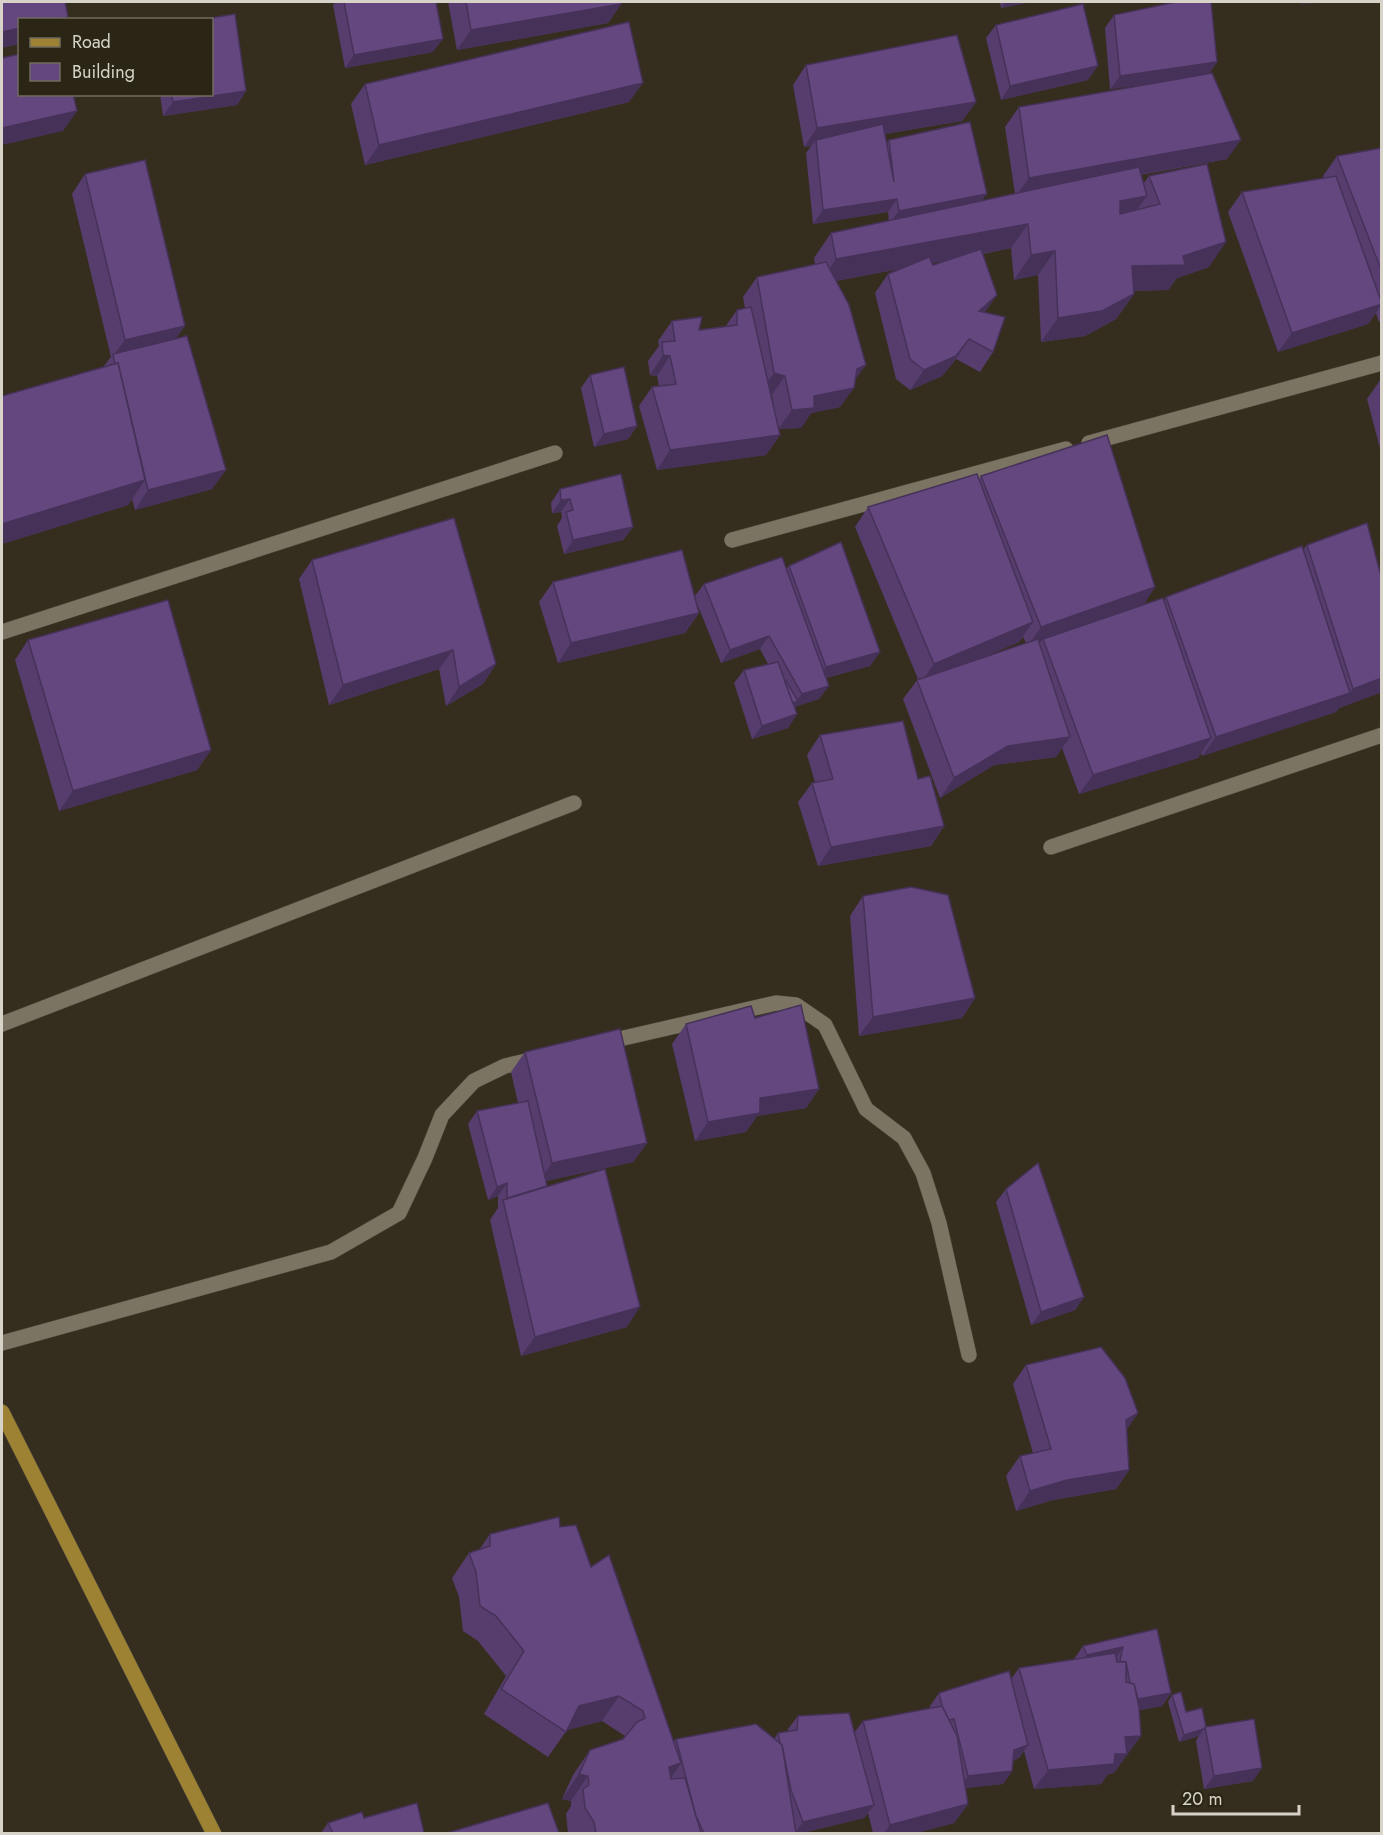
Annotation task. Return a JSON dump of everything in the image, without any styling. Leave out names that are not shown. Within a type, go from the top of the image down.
[{"type":"main road","points":[[2,1412],[214,1833]]},
{"type":"street","points":[[732,540],[1382,363]]},
{"type":"street","points":[[2,632],[555,453]]},
{"type":"street","points":[[1051,847],[1382,735]]},
{"type":"street","points":[[2,1024],[574,803]]},
{"type":"street","points":[[584,1048],[776,1003],[796,1005],[825,1025],[866,1109],[904,1138],[923,1173],[939,1223],[969,1355]]},
{"type":"street","points":[[2,1343],[331,1252],[399,1213],[442,1115],[474,1081],[505,1066],[550,1056]]},
{"type":"building","points":[[2,2],[65,2],[68,17],[18,18],[18,28],[2,32]]},
{"type":"building","points":[[344,2],[436,2],[443,39],[354,55]]},
{"type":"building","points":[[466,2],[621,2],[621,4],[471,30]]},
{"type":"building","points":[[1176,2],[1211,2],[1217,62],[1120,76],[1114,15]]},
{"type":"building","points":[[1083,4],[1098,66],[1010,86],[996,25]]},
{"type":"building","points":[[235,14],[246,91],[213,96],[213,18],[211,18]]},
{"type":"building","points":[[629,22],[643,83],[379,145],[365,84]]},
{"type":"building","points":[[957,35],[976,102],[817,128],[806,65]]},
{"type":"building","points":[[18,54],[18,96],[73,96],[77,111],[2,128],[2,58]]},
{"type":"building","points":[[1212,73],[1241,140],[1029,178],[1019,107]]},
{"type":"building","points":[[172,96],[213,96],[173,102]]},
{"type":"building","points":[[970,122],[987,194],[899,211],[897,199],[823,210],[816,140],[883,124],[894,182],[889,140]]},
{"type":"building","points":[[1382,148],[1382,272],[1337,156]]},
{"type":"building","points":[[145,160],[185,326],[125,340],[85,174]]},
{"type":"building","points":[[1207,164],[1226,242],[1183,256],[1185,265],[1132,266],[1134,294],[1102,311],[1058,318],[1055,251],[1031,255],[1028,224],[836,259],[831,233],[1139,167],[1147,196],[1120,201],[1120,214],[1160,204],[1149,176]]},
{"type":"building","points":[[1336,176],[1382,304],[1292,333],[1242,192]]},
{"type":"building","points":[[981,249],[997,295],[979,311],[1005,317],[993,352],[969,339],[956,356],[924,370],[910,359],[888,274],[929,257],[933,265]]},
{"type":"building","points":[[826,262],[849,305],[866,365],[857,369],[854,388],[814,396],[814,408],[792,410],[785,376],[774,373],[757,277]]},
{"type":"building","points":[[751,307],[780,435],[670,450],[652,387],[676,384],[670,356],[663,355],[662,342],[675,341],[672,321],[702,317],[699,330],[737,325],[737,310]]},
{"type":"building","points":[[187,336],[226,470],[148,490],[118,363],[115,364],[113,354]]},
{"type":"building","points":[[118,363],[145,480],[2,524],[2,396]]},
{"type":"building","points":[[624,367],[637,426],[604,434],[590,375]]},
{"type":"building","points":[[1107,435],[1155,587],[1041,627],[981,476]]},
{"type":"building","points":[[621,474],[633,527],[573,540],[566,512],[573,510],[570,499],[561,500],[560,489]]},
{"type":"building","points":[[977,474],[1033,622],[934,664],[868,507]]},
{"type":"building","points":[[454,518],[496,664],[459,687],[453,650],[343,685],[312,560]]},
{"type":"building","points":[[1367,523],[1382,580],[1382,678],[1353,689],[1307,545]]},
{"type":"building","points":[[841,542],[880,652],[826,667],[789,566]]},
{"type":"building","points":[[1302,546],[1350,693],[1216,737],[1166,597]]},
{"type":"building","points":[[682,550],[699,613],[571,643],[553,582]]},
{"type":"building","points":[[782,557],[829,686],[802,694],[769,636],[730,650],[704,584]]},
{"type":"building","points":[[1163,598],[1211,738],[1093,775],[1043,639]]},
{"type":"building","points":[[168,600],[211,750],[73,791],[28,640]]},
{"type":"building","points":[[1038,639],[1070,737],[1008,746],[954,778],[917,680]]},
{"type":"building","points":[[778,662],[797,714],[762,726],[744,670]]},
{"type":"building","points":[[786,681],[798,701],[793,703]]},
{"type":"building","points":[[903,721],[918,779],[930,776],[944,826],[831,847],[812,783],[833,779],[820,735]]},
{"type":"building","points":[[911,887],[948,895],[975,998],[873,1017],[863,896]]},
{"type":"building","points":[[801,1005],[819,1089],[760,1098],[760,1113],[708,1122],[686,1024],[751,1006],[755,1018]]},
{"type":"building","points":[[620,1029],[647,1143],[552,1163],[525,1052]]},
{"type":"building","points":[[528,1101],[547,1186],[507,1198],[507,1183],[497,1187],[477,1111]]},
{"type":"building","points":[[1038,1163],[1084,1297],[1041,1312],[1006,1189]]},
{"type":"building","points":[[605,1169],[640,1307],[535,1337],[503,1200]]},
{"type":"building","points":[[1101,1347],[1125,1378],[1138,1413],[1126,1420],[1129,1470],[1067,1480],[1030,1491],[1020,1456],[1051,1449],[1026,1365]]},
{"type":"building","points":[[559,1517],[560,1527],[576,1525],[591,1567],[609,1555],[681,1763],[669,1767],[671,1779],[685,1778],[701,1833],[596,1833],[594,1822],[585,1808],[583,1789],[589,1785],[588,1776],[579,1774],[590,1750],[623,1739],[637,1722],[645,1718],[643,1711],[619,1696],[579,1706],[566,1732],[501,1689],[524,1651],[496,1616],[480,1606],[476,1572],[469,1553],[490,1546],[490,1534]]},
{"type":"building","points":[[1157,1629],[1171,1693],[1138,1699],[1134,1684],[1130,1683],[1126,1662],[1120,1660],[1123,1647],[1087,1655],[1083,1646]]},
{"type":"building","points":[[1115,1653],[1117,1662],[1126,1662],[1126,1682],[1134,1684],[1139,1707],[1141,1736],[1125,1737],[1127,1754],[1115,1754],[1114,1764],[1048,1770],[1019,1668]]},
{"type":"building","points":[[1009,1671],[1028,1745],[1014,1750],[1012,1771],[968,1776],[954,1719],[949,1720],[939,1693]]},
{"type":"building","points":[[1181,1692],[1186,1712],[1202,1708],[1206,1727],[1204,1729],[1184,1735],[1172,1695]]},
{"type":"building","points":[[942,1706],[957,1736],[968,1804],[890,1825],[863,1721]]},
{"type":"building","points":[[849,1713],[874,1805],[803,1822],[791,1790],[778,1733],[797,1730],[798,1716]]},
{"type":"building","points":[[1254,1719],[1262,1768],[1214,1776],[1205,1727]]},
{"type":"building","points":[[756,1724],[782,1745],[796,1833],[704,1833],[696,1816],[676,1739]]},
{"type":"building","points":[[417,1803],[424,1833],[333,1833],[328,1823],[362,1812],[364,1818]]},
{"type":"building","points":[[548,1803],[559,1833],[447,1833]]}]
